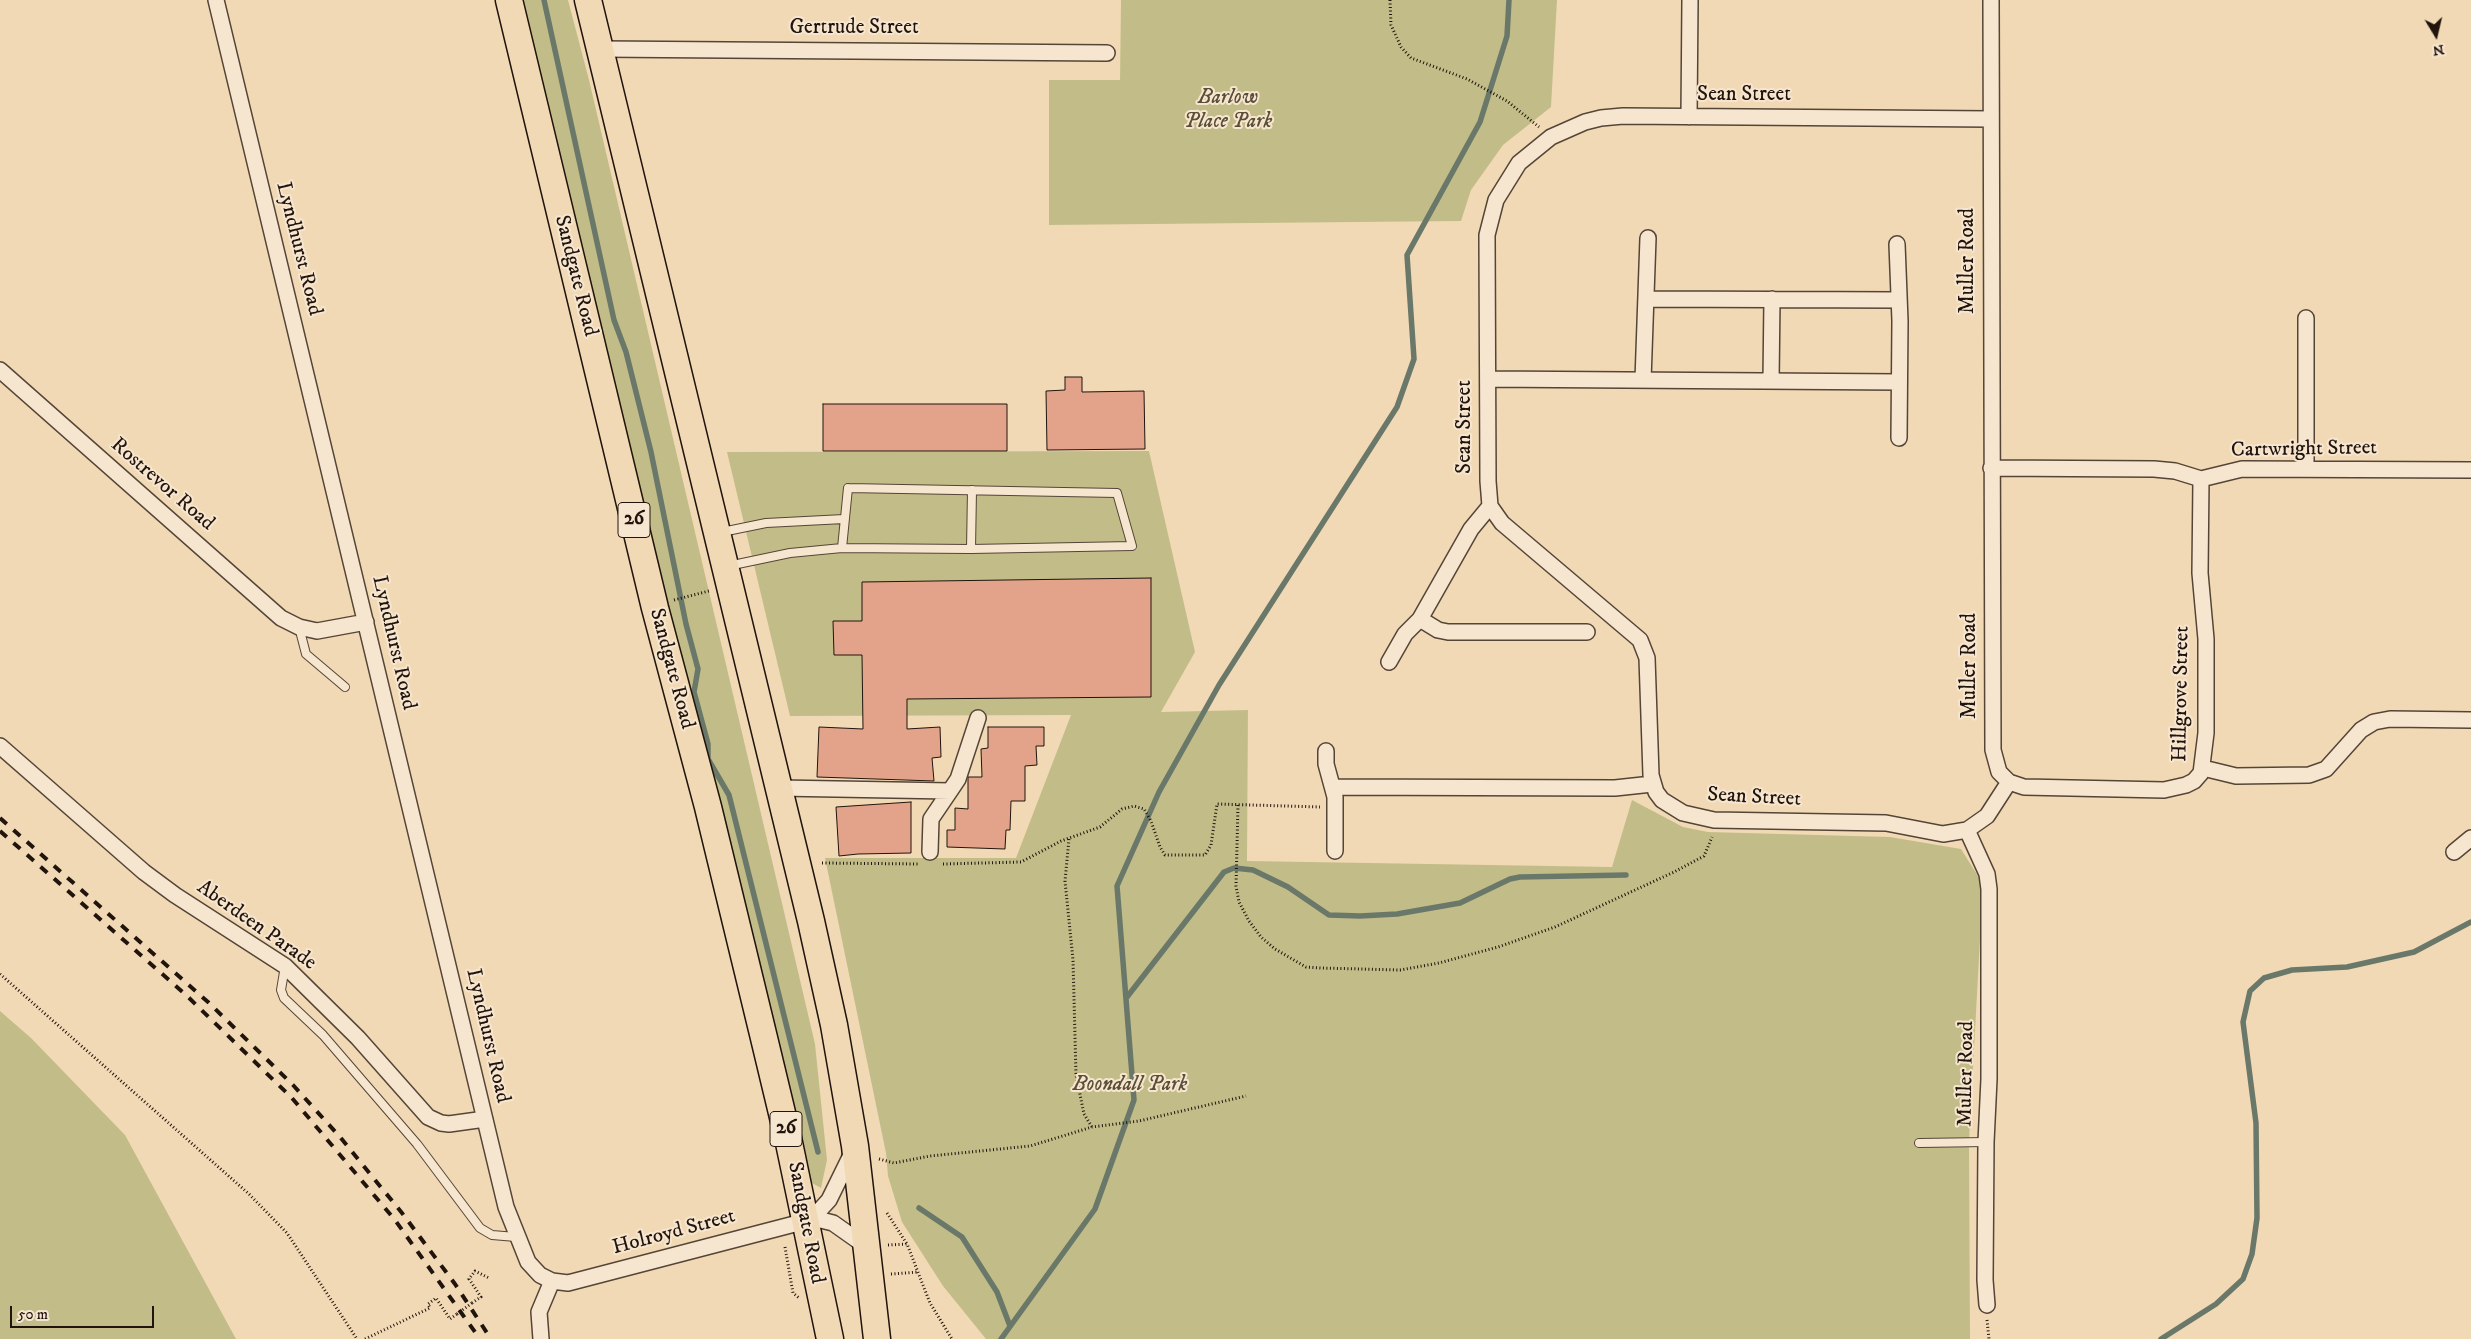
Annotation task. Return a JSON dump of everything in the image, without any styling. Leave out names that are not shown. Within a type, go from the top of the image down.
[{"type":"highway","name":"Sandgate Road","points":[[508,0],[655,608],[708,807],[762,1028],[806,1221],[830,1339]]},
{"type":"highway","points":[[588,0],[716,534],[720,578],[779,788],[832,1016],[867,1152],[876,1247],[871,1275],[877,1339]]},
{"type":"street","name":"Lyndhurst Road","points":[[216,0],[506,1207],[516,1237],[528,1262],[540,1275],[552,1281]]},
{"type":"street","points":[[1689,117],[1690,0]]},
{"type":"street","name":"Muller Road","points":[[1991,0],[1993,750],[1999,772],[2009,782]]},
{"type":"street","name":"Gertrude Street","points":[[601,49],[1107,52]]},
{"type":"street","name":"Sean Street","points":[[1490,506],[1488,481],[1487,235],[1496,200],[1519,163],[1551,137],[1585,122],[1601,118],[1990,119]]},
{"type":"street","points":[[1643,380],[1648,238]]},
{"type":"street","points":[[1897,244],[1899,438]]},
{"type":"street","points":[[1647,298],[1899,300]]},
{"type":"street","points":[[1771,381],[1772,299]]},
{"type":"street","points":[[2306,318],[2306,469]]},
{"type":"street","name":"Rostrevor Road","points":[[0,370],[281,618],[298,627],[316,630],[366,622]]},
{"type":"street","points":[[1488,379],[1899,382]]},
{"type":"street","points":[[1991,468],[2165,469],[2201,479]]},
{"type":"street","name":"Cartwright Street","points":[[2201,479],[2233,470],[2471,470]]},
{"type":"street","name":"Hillgrove Street","points":[[2009,782],[2030,787],[2164,790],[2175,789],[2194,781],[2203,768],[2206,638],[2200,573],[2201,479]]},
{"type":"street","points":[[1333,787],[1615,788],[1652,784],[1648,658],[1640,640],[1502,522],[1490,506],[1471,529],[1420,619],[1405,634],[1389,662]]},
{"type":"street","points":[[1420,619],[1430,626],[1448,632],[1587,632]]},
{"type":"street","points":[[926,858],[931,819],[958,779],[978,718]]},
{"type":"street","points":[[2203,768],[2236,776],[2309,775],[2319,773],[2333,763],[2361,730],[2374,722],[2390,719],[2471,720]]},
{"type":"street","name":"Aberdeen Parade","points":[[0,746],[144,872],[175,895],[285,966],[358,1038],[428,1117],[440,1123],[449,1124],[485,1119]]},
{"type":"street","points":[[1326,751],[1326,764],[1333,787],[1336,807],[1335,851]]},
{"type":"street","points":[[1967,830],[1987,816],[2009,782]]},
{"type":"street","name":"Sean Street","points":[[1652,784],[1662,800],[1672,808],[1699,818],[1714,820],[1886,824],[1952,835],[1967,830]]},
{"type":"street","points":[[779,788],[950,792]]},
{"type":"street","name":"Muller Road","points":[[1967,830],[1987,874],[1990,889],[1989,1079],[1986,1142],[1987,1305]]},
{"type":"street","points":[[2454,852],[2471,838]]},
{"type":"street","points":[[806,1221],[829,1200],[867,1152]]},
{"type":"street","points":[[806,1221],[821,1220],[833,1223],[876,1247]]},
{"type":"street","name":"Holroyd Street","points":[[552,1281],[568,1283],[806,1221]]},
{"type":"street","points":[[541,1339],[540,1312],[552,1281]]},
{"type":"lane","points":[[720,578],[790,553],[842,548],[971,549],[1132,546],[1117,494],[848,488],[842,548]]},
{"type":"lane","points":[[971,549],[972,490]]},
{"type":"lane","points":[[716,534],[739,527],[766,523],[844,519]]},
{"type":"lane","points":[[298,627],[306,654],[345,687]]},
{"type":"lane","points":[[285,966],[281,990],[284,998],[323,1035],[417,1144],[480,1228],[492,1235],[516,1237]]},
{"type":"lane","points":[[1919,1143],[1986,1142]]},
{"type":"path","points":[[1390,0],[1391,25],[1401,47],[1411,58],[1467,79],[1507,101],[1551,137]]},
{"type":"path","points":[[673,600],[688,596],[720,578]]},
{"type":"path","points":[[942,864],[1021,862],[1069,838],[1100,827],[1122,809],[1134,806],[1144,809],[1165,855],[1205,855],[1211,846],[1216,804],[1336,807]]},
{"type":"path","points":[[1238,805],[1236,886],[1239,902],[1248,921],[1261,937],[1292,961],[1306,966],[1321,968],[1400,970],[1438,963],[1498,947],[1563,923],[1674,872],[1704,856],[1711,844],[1714,820]]},
{"type":"path","points":[[1069,838],[1065,881],[1073,960],[1076,1075],[1084,1114],[1092,1127]]},
{"type":"path","points":[[822,863],[926,858]]},
{"type":"path","points":[[0,974],[248,1194],[287,1233],[357,1339]]},
{"type":"path","points":[[867,1152],[894,1163],[930,1156],[1030,1146],[1092,1127],[1139,1121],[1246,1096]]},
{"type":"path","points":[[876,1247],[907,1244],[930,1303],[952,1339]]},
{"type":"path","points":[[785,1247],[793,1293]]},
{"type":"path","points":[[365,1339],[430,1308],[428,1304],[436,1298],[450,1319],[481,1297],[469,1279],[475,1271],[490,1278]]},
{"type":"path","points":[[871,1275],[918,1272]]},
{"type":"green space","points":[[515,0],[568,0],[589,80],[815,1044],[827,1160],[821,1188],[812,1183],[800,1163]]},
{"type":"green space","name":"Barlow Place Park","points":[[1121,0],[1557,0],[1551,107],[1503,145],[1471,190],[1461,221],[1049,225],[1049,80],[1120,80]]},
{"type":"green space","name":"Boondall Park","points":[[1149,451],[1195,652],[1161,712],[1248,710],[1247,861],[1612,867],[1632,800],[1683,827],[1708,832],[1890,837],[1961,849],[1983,884],[1969,1141],[1970,1339],[986,1339],[943,1286],[902,1222],[888,1176],[886,1153],[825,858],[1016,858],[1071,715],[790,716],[727,452]]},
{"type":"green space","points":[[0,1011],[31,1038],[125,1135],[236,1339],[0,1339]]},
{"type":"building","points":[[1065,377],[1082,377],[1082,392],[1144,391],[1145,449],[1047,450],[1046,391],[1065,390]]},
{"type":"building","points":[[823,404],[1007,404],[1007,451],[823,451]]},
{"type":"building","points":[[1151,578],[1151,697],[907,699],[907,729],[940,727],[941,757],[932,758],[934,781],[817,777],[819,727],[863,729],[862,655],[834,655],[833,621],[862,621],[862,582]]},
{"type":"building","points":[[988,727],[1044,727],[1044,746],[1036,746],[1037,765],[1025,766],[1025,801],[1011,801],[1010,830],[1006,830],[1005,849],[947,847],[947,830],[955,830],[955,808],[968,809],[968,777],[982,777],[981,749],[988,748]]},
{"type":"building","points":[[911,802],[911,853],[839,856],[836,807]]},
{"type":"waterway","points":[[544,0],[614,320],[626,352],[651,452],[686,624],[698,669],[694,692],[708,744],[708,759],[729,795],[818,1152]]},
{"type":"waterway","points":[[1001,1339],[1095,1209],[1134,1100],[1117,886],[1159,792],[1219,685],[1397,407],[1414,359],[1407,255],[1480,122],[1507,36],[1509,0]]},
{"type":"waterway","points":[[1127,997],[1224,872],[1234,868],[1253,870],[1288,887],[1329,915],[1360,916],[1397,914],[1460,903],[1510,879],[1520,877],[1626,875]]},
{"type":"waterway","points":[[2161,1339],[2216,1304],[2243,1279],[2252,1254],[2257,1218],[2256,1123],[2243,1022],[2250,991],[2264,978],[2292,970],[2347,967],[2414,952],[2471,922]]},
{"type":"waterway","points":[[919,1208],[962,1237],[997,1292],[1010,1326]]},
{"type":"railway","points":[[0,818],[208,1002],[293,1085],[340,1137],[402,1213],[455,1284],[491,1339]]},
{"type":"railway","points":[[0,831],[186,995],[292,1098],[395,1220],[480,1339]]}]
